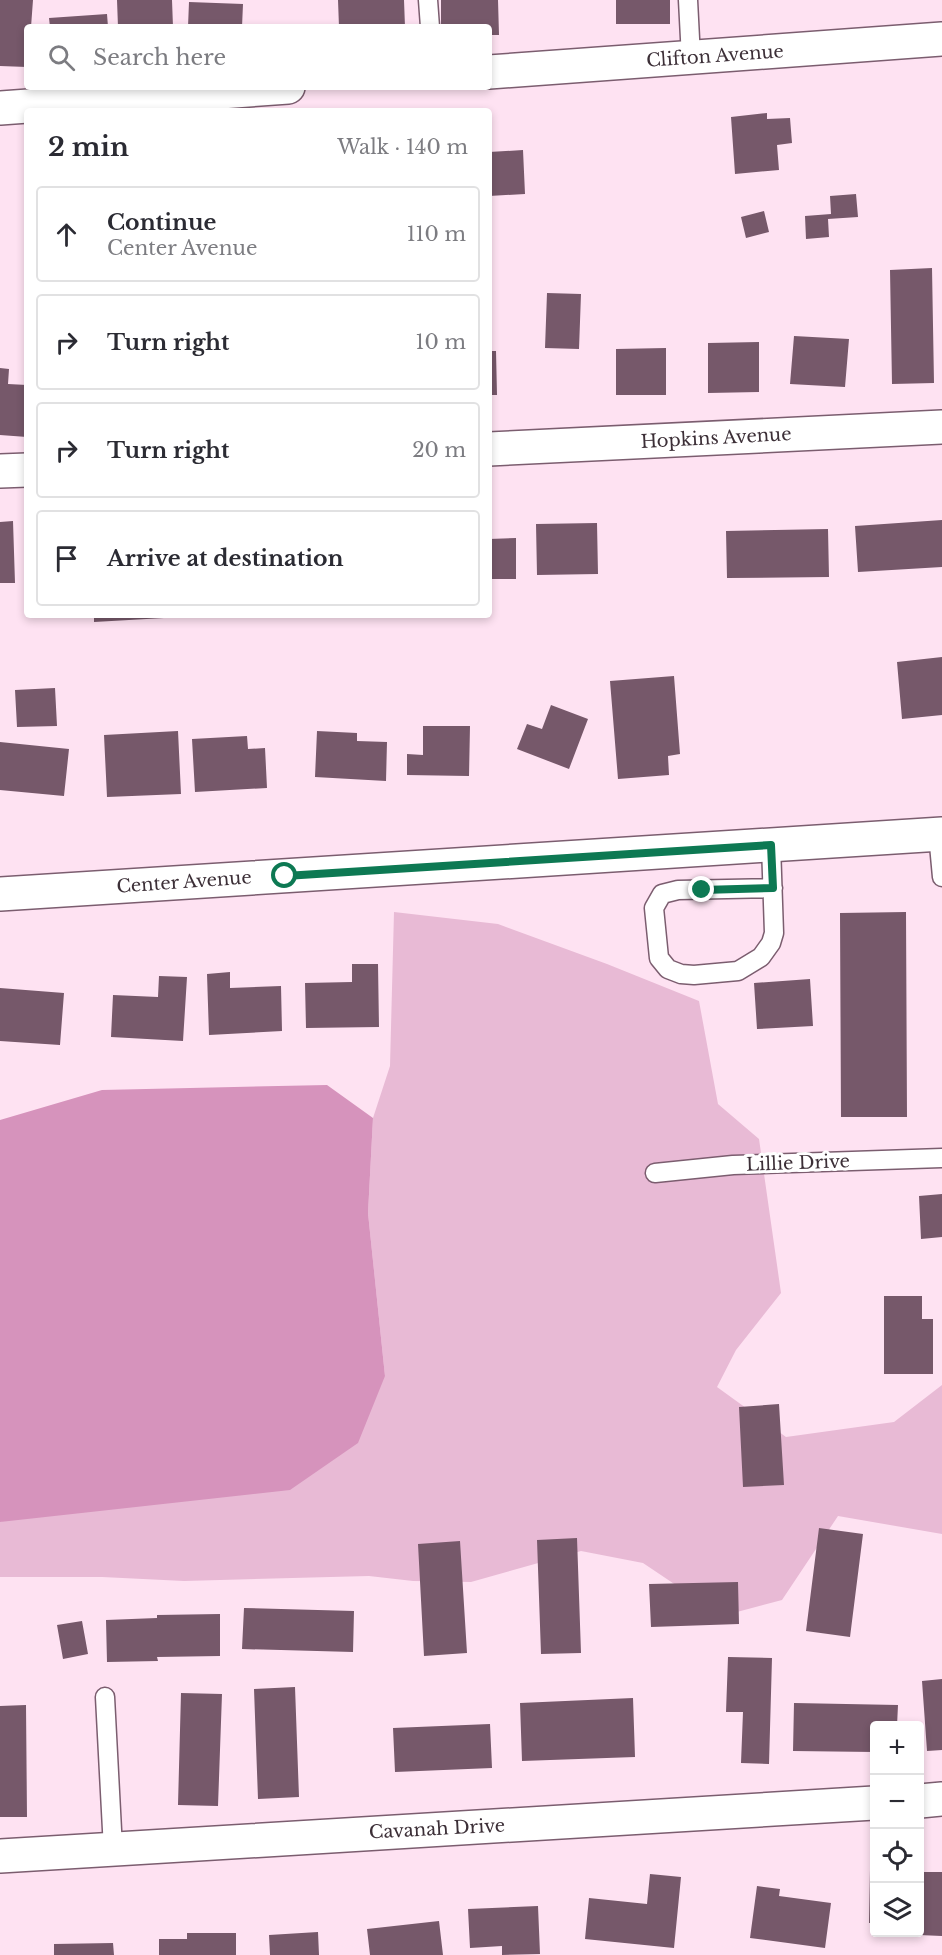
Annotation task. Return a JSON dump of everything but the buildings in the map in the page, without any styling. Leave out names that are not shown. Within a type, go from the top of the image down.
[{"type":"street","name":"Clifton Avenue","points":[[492,72],[942,39]]},
{"type":"street","points":[[0,108],[247,90]]},
{"type":"street","name":"Hopkins Avenue","points":[[492,448],[942,428]]},
{"type":"street","points":[[0,471],[24,470]]},
{"type":"street","name":"Center Avenue","points":[[0,894],[940,834]]},
{"type":"street","points":[[924,1801],[942,1799]]},
{"type":"street","name":"Cavanah Drive","points":[[0,1856],[870,1803]]},
{"type":"lane","points":[[428,0],[430,24]]},
{"type":"lane","points":[[688,0],[691,58]]},
{"type":"lane","points":[[940,834],[942,877]]},
{"type":"lane","points":[[771,845],[773,888],[774,933],[771,944],[761,957],[738,971],[694,975],[681,974],[668,969],[659,958],[654,908],[662,894],[678,890],[773,888]]},
{"type":"lane","name":"Lillie Drive","points":[[655,1173],[733,1165],[942,1158]]},
{"type":"lane","points":[[105,1697],[113,1849]]},
{"type":"shaded area","points":[[394,912],[498,924],[699,1001],[718,1104],[759,1139],[781,1293],[736,1350],[717,1387],[786,1437],[894,1422],[942,1385],[942,1534],[838,1516],[782,1600],[722,1616],[643,1563],[581,1551],[471,1582],[413,1581],[369,1576],[184,1581],[102,1577],[0,1577],[0,1522],[385,1376],[368,1213],[373,1118],[390,1066]]},
{"type":"shaded area","points":[[327,1085],[373,1118],[368,1213],[385,1376],[358,1443],[290,1490],[0,1522],[0,1120],[102,1090]]},
{"type":"route","points":[[285,876],[771,845],[773,888],[702,890]]}]
